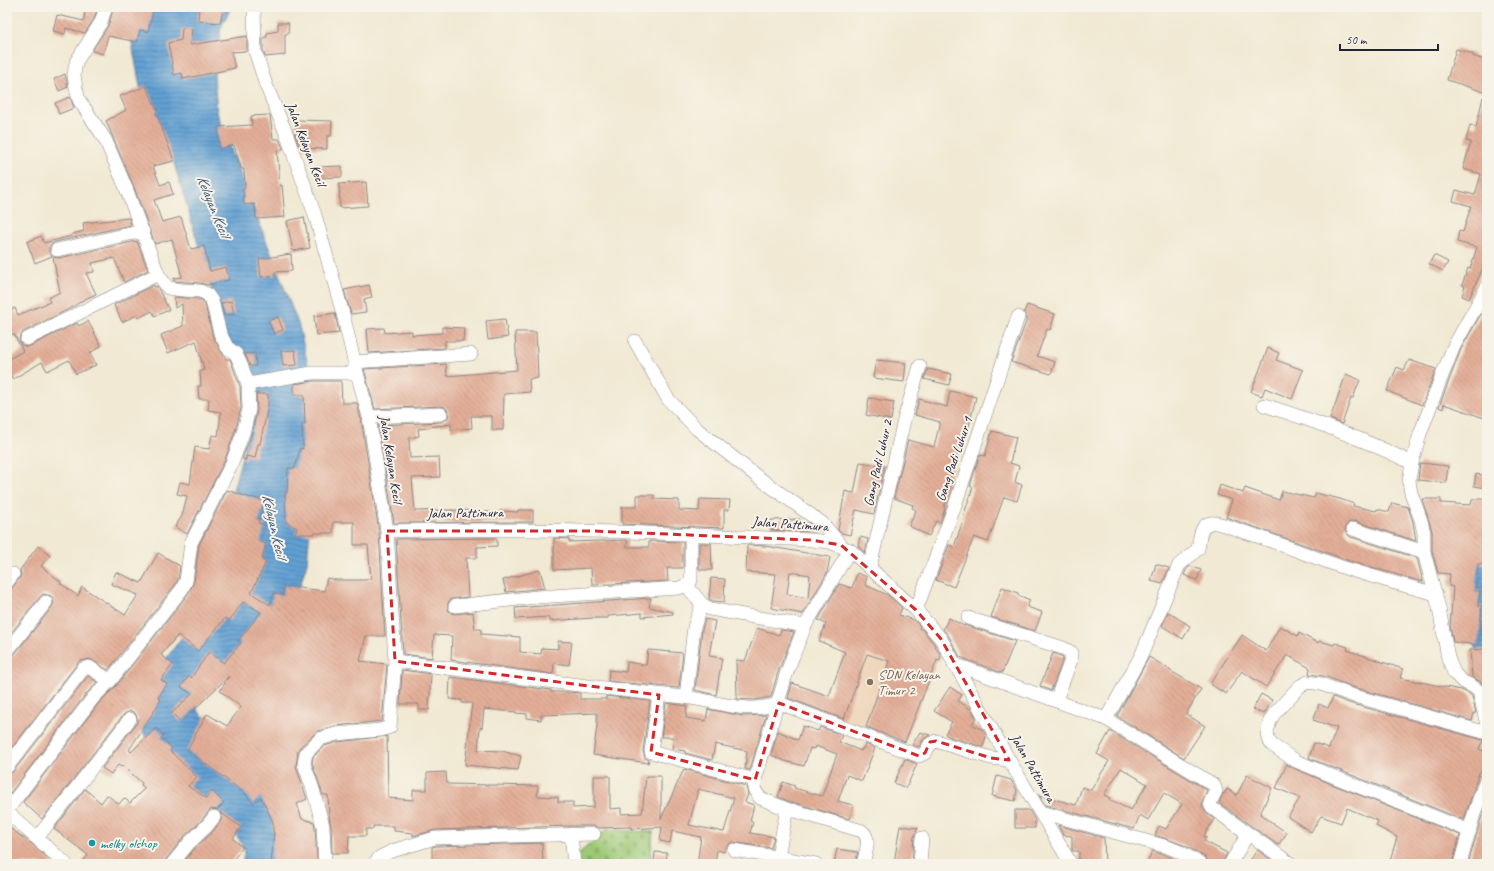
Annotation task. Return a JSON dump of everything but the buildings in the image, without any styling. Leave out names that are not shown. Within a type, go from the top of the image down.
[{"type":"street","points":[[66,864],[7,811],[93,698],[110,681],[182,589],[186,581],[191,543],[232,463],[244,430],[249,409],[250,384],[236,354],[226,347],[220,333],[212,301],[207,294],[200,291],[168,288],[158,274],[126,188],[104,138],[80,100],[74,75],[76,62],[102,22],[106,7]]},
{"type":"street","name":"Jalan Kelayan Kecil","points":[[254,7],[254,43],[259,67],[286,132],[315,215],[343,314],[355,367],[369,417],[387,531],[395,662],[390,727],[380,730],[336,734],[320,739],[306,753],[304,758],[304,764],[322,817],[327,864]]},
{"type":"street","points":[[57,250],[143,231]]},
{"type":"street","points":[[27,339],[158,274]]},
{"type":"street","points":[[1487,286],[1454,346],[1420,434],[1409,481],[1411,493],[1424,533],[1424,552],[1436,594],[1448,658],[1454,673],[1463,682],[1472,686],[1479,692],[1487,725]]},
{"type":"street","name":"Gang Padi Luhur 1","points":[[916,610],[954,508],[1018,317]]},
{"type":"street","points":[[635,341],[668,399],[696,429],[759,478],[822,523],[845,547],[806,626],[786,675],[754,789],[755,793],[760,798],[789,810],[862,831],[867,836],[868,841],[863,864]]},
{"type":"street","points":[[250,384],[312,372],[471,354]]},
{"type":"street","name":"Gang Padi Luhur 2","points":[[870,567],[904,416],[920,366]]},
{"type":"street","points":[[1264,406],[1301,417],[1355,437],[1412,463]]},
{"type":"street","points":[[369,417],[441,414]]},
{"type":"street","points":[[1106,719],[1141,656],[1180,565],[1198,549],[1204,526],[1209,524],[1212,523],[1235,529],[1348,569],[1436,594]]},
{"type":"street","name":"Jalan Pattimura","points":[[387,531],[519,529],[691,534],[811,540],[829,542],[845,547],[870,567],[916,610],[941,639],[1009,760],[1071,864]]},
{"type":"street","points":[[1353,529],[1424,552]]},
{"type":"street","points":[[455,606],[537,597],[679,588],[687,586],[691,580],[691,534]]},
{"type":"street","points":[[687,586],[702,604],[719,611],[806,626]]},
{"type":"street","points":[[7,651],[46,602]]},
{"type":"street","points":[[686,697],[694,627],[702,604]]},
{"type":"street","points":[[968,618],[1063,648],[1071,652],[1071,660],[1056,700]]},
{"type":"street","points":[[395,662],[686,697],[738,707],[764,708],[779,703],[920,756],[925,753],[930,744],[936,742],[991,758],[1009,760]]},
{"type":"street","points":[[954,664],[1106,719],[1214,785],[1216,791],[1210,805],[1291,864]]},
{"type":"street","points":[[7,768],[82,669],[89,667],[110,681]]},
{"type":"street","points":[[1470,831],[1296,761],[1272,745],[1268,739],[1267,732],[1274,714],[1300,686],[1308,682],[1321,684],[1351,695],[1487,733]]},
{"type":"street","points":[[659,694],[651,752],[756,780]]},
{"type":"street","points":[[37,838],[130,718]]},
{"type":"street","points":[[1460,864],[1487,776]]},
{"type":"street","points":[[778,857],[786,814],[789,810]]},
{"type":"street","points":[[1040,812],[1168,847],[1201,864]]},
{"type":"street","points":[[172,864],[189,843],[214,817]]},
{"type":"street","points":[[571,834],[574,864]]},
{"type":"street","points":[[374,864],[380,857],[392,851],[435,838],[594,834]]},
{"type":"street","points":[[1230,864],[1248,834]]},
{"type":"street","points":[[920,864],[922,838]]},
{"type":"street","points":[[734,850],[816,864]]},
{"type":"highlighted area","points":[[387,531],[592,531],[811,540],[841,545],[916,610],[941,639],[1009,760],[991,758],[936,741],[930,742],[925,753],[919,756],[779,703],[755,780],[651,752],[659,695],[395,661]]},
{"type":"shaded area","name":"SDN Kelayan Timur 2","points":[[854,623],[920,647],[883,741],[821,717]]},
{"type":"green space","points":[[606,830],[653,832],[650,864],[577,864],[576,856]]},
{"type":"water","name":"Kelayan Kecil","points":[[133,7],[231,7],[221,28],[214,75],[217,113],[299,326],[317,405],[314,484],[307,563],[291,614],[200,693],[197,710],[265,775],[289,864],[242,864],[245,850],[237,836],[210,804],[162,760],[147,742],[142,727],[159,668],[204,607],[229,549],[233,490],[252,420],[254,388],[226,338],[174,163],[140,87],[130,32]]},
{"type":"water","points":[[1487,486],[1487,678],[1475,648],[1472,589]]},
{"type":"place","name":"SDN Kelayan Timur 2","points":[[870,682]]},
{"type":"place","name":"melky olshop","points":[[92,843]]}]
